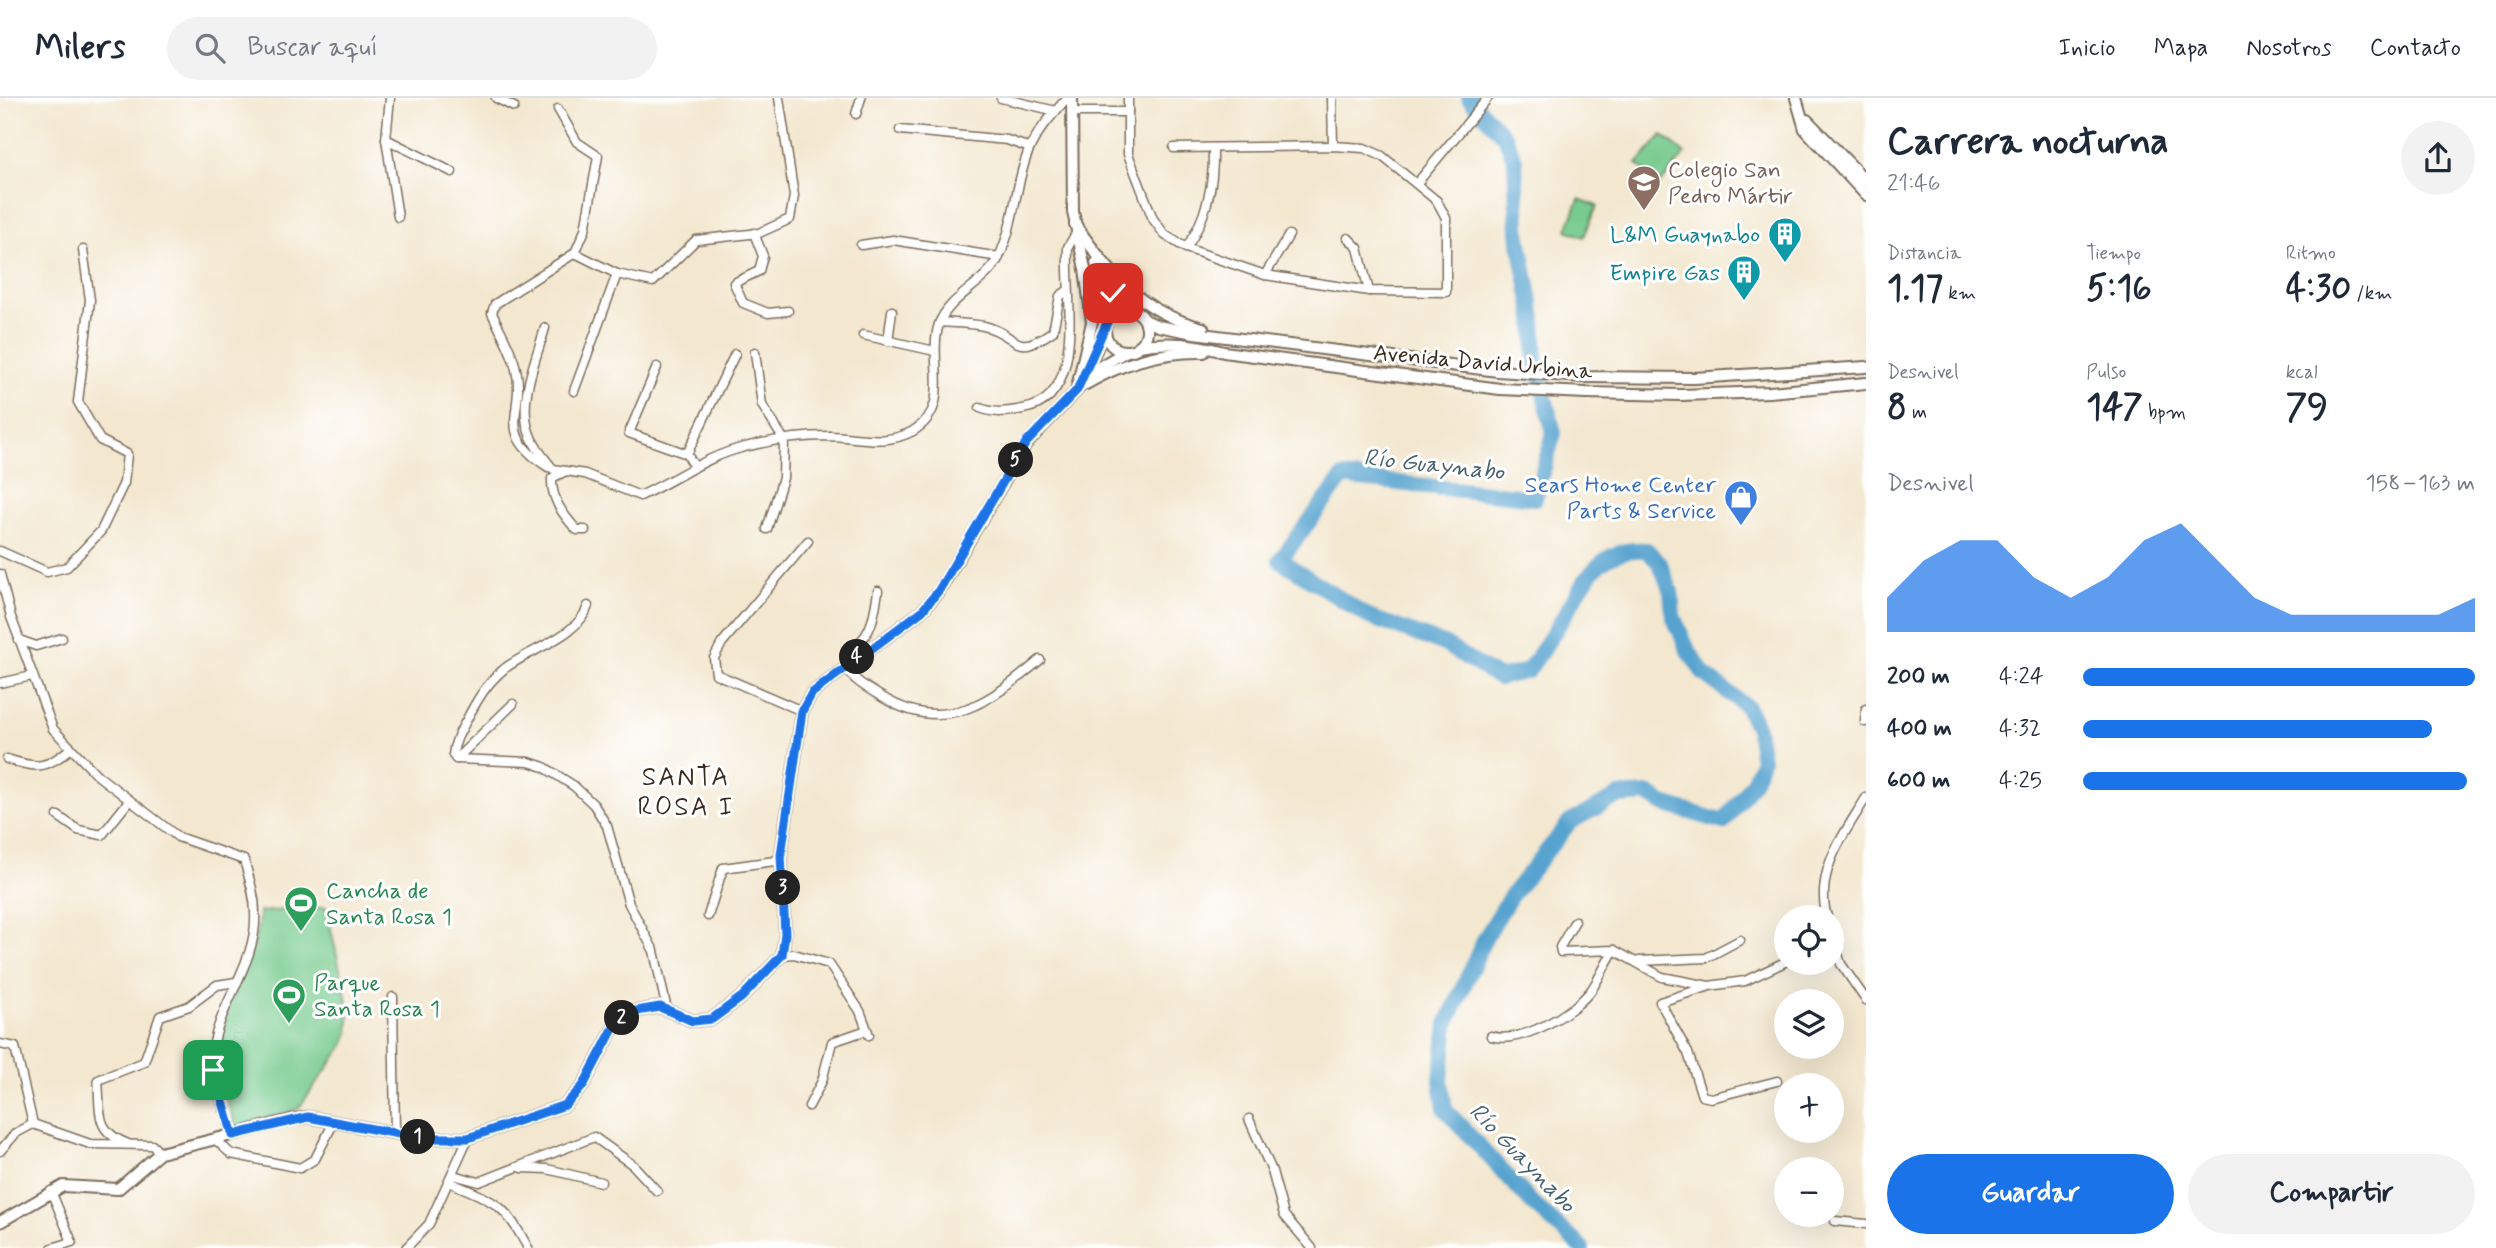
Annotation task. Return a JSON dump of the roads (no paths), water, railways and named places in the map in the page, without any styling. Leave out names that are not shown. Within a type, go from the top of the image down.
[{"type":"street","points":[[390,98],[386,139],[398,217]]},
{"type":"street","points":[[496,98],[514,107]]},
{"type":"street","points":[[575,253],[617,274],[653,282],[696,240],[754,233],[790,219],[794,196],[779,98]]},
{"type":"street","points":[[856,114],[861,98]]},
{"type":"street","points":[[1001,98],[1056,111]]},
{"type":"street","points":[[558,109],[577,142],[598,156],[585,230],[575,253],[502,298],[492,313],[516,370],[515,428],[520,441],[535,458],[553,469],[585,474],[640,496],[694,466],[746,447],[829,436],[881,441],[900,437],[915,429],[933,413],[938,400],[935,351],[940,322],[950,307],[984,279],[999,257],[1030,148],[1056,111],[1070,98]]},
{"type":"street","points":[[1070,98],[1075,229],[1085,270],[1091,322],[1077,390]]},
{"type":"street","points":[[1128,98],[1128,154],[1153,219],[1165,235],[1186,247],[1265,275],[1368,291],[1446,292],[1446,218],[1437,201],[1382,156],[1364,148],[1334,146],[1174,148]]},
{"type":"street","points":[[1332,98],[1334,146]]},
{"type":"street","points":[[1418,183],[1488,98]]},
{"type":"street","points":[[1797,104],[1866,181]]},
{"type":"street","points":[[1797,104],[1805,129],[1866,195]]},
{"type":"street","points":[[1072,112],[1128,113]]},
{"type":"street","points":[[900,130],[1007,140],[1030,148]]},
{"type":"street","points":[[386,139],[453,172]]},
{"type":"street","points":[[1186,247],[1196,233],[1210,194],[1213,149]]},
{"type":"street","points":[[980,408],[998,412],[1031,408],[1058,387],[1067,362],[1068,247],[1075,229]]},
{"type":"street","points":[[0,1222],[51,1191],[74,1185],[118,1189],[160,1153],[308,1117],[421,1138],[468,1138],[565,1105],[583,1086],[622,1017],[638,1010],[660,1007],[693,1021],[712,1019],[742,997],[782,955],[785,934],[781,855],[802,711],[812,693],[922,611],[939,590],[1026,443],[1099,367],[1139,346],[1147,332],[1145,320],[1131,310],[1107,285],[1075,229]]},
{"type":"street","points":[[1075,229],[1102,293],[1111,345],[1127,351]]},
{"type":"street","points":[[1075,229],[1107,270],[1131,292],[1163,313],[1226,335]]},
{"type":"street","points":[[754,233],[763,257],[759,271],[734,283],[743,303],[768,313],[788,311]]},
{"type":"street","points":[[1265,275],[1289,235]]},
{"type":"street","points":[[1348,238],[1358,248],[1368,291]]},
{"type":"street","points":[[860,245],[893,240],[999,257]]},
{"type":"street","points":[[0,551],[47,572],[67,567],[101,531],[124,483],[127,454],[100,440],[78,402],[90,300],[83,250]]},
{"type":"street","points":[[574,391],[617,274]]},
{"type":"street","points":[[940,322],[985,326],[1018,345],[1036,343],[1053,331],[1060,296],[1067,291]]},
{"type":"street","points":[[1077,390],[1106,325],[1119,310],[1131,310]]},
{"type":"street","points":[[888,341],[892,311]]},
{"type":"street","name":"Avenida David Urbina","points":[[1145,320],[1170,329],[1498,371],[1583,377],[1694,378],[1866,367]]},
{"type":"street","points":[[545,328],[530,377],[526,409],[529,433],[553,469]]},
{"type":"street","points":[[863,335],[935,351]]},
{"type":"street","name":"Avenida David Urbina","points":[[1139,346],[1154,343],[1191,344],[1224,352],[1500,389],[1681,395],[1839,387],[1866,383]]},
{"type":"street","points":[[755,352],[762,405],[784,440],[783,478],[767,529]]},
{"type":"street","points":[[1077,390],[1117,368],[1155,356],[1224,352]]},
{"type":"street","points":[[687,454],[734,354]]},
{"type":"street","points":[[1834,370],[1866,358]]},
{"type":"street","points":[[657,367],[628,433],[687,454],[694,466]]},
{"type":"street","points":[[1839,387],[1866,391]]},
{"type":"street","points":[[564,472],[552,478],[551,491],[568,520],[578,530],[585,530]]},
{"type":"street","points":[[802,711],[716,674],[713,667],[722,643],[808,541]]},
{"type":"street","points":[[0,574],[4,600],[54,729],[97,775],[178,836],[244,860],[253,891],[256,916],[250,945],[218,1024],[212,1057],[233,1135]]},
{"type":"street","points":[[878,591],[875,611],[866,635],[856,643],[850,663],[856,681],[904,710],[934,715],[958,713],[1002,692],[1041,660]]},
{"type":"street","points":[[456,759],[454,744],[482,690],[514,662],[578,624],[587,606]]},
{"type":"street","points":[[19,640],[36,646],[62,638]]},
{"type":"street","points":[[0,682],[32,676]]},
{"type":"street","points":[[456,759],[513,704]]},
{"type":"street","points":[[1865,722],[1866,709]]},
{"type":"street","points":[[7,759],[35,766],[50,765],[71,748]]},
{"type":"street","points":[[456,759],[529,762],[544,767],[575,786],[594,805],[607,826],[629,904],[654,951],[667,1010]]},
{"type":"street","points":[[1824,905],[1824,880],[1834,850],[1866,798]]},
{"type":"street","points":[[58,816],[78,830],[102,835],[129,801]]},
{"type":"street","points":[[709,916],[723,868],[775,861],[781,855]]},
{"type":"street","points":[[1575,921],[1563,939],[1561,953],[1614,950],[1662,977],[1709,986]]},
{"type":"street","points":[[1636,961],[1706,958],[1740,940]]},
{"type":"street","points":[[1491,1035],[1515,1037],[1555,1019],[1591,990],[1614,950]]},
{"type":"street","points":[[782,955],[794,954],[829,964],[860,1011],[868,1033],[832,1042],[822,1081],[809,1106]]},
{"type":"street","points":[[1774,967],[1745,981],[1709,986],[1660,1002],[1688,1052],[1702,1096],[1711,1098],[1774,1082]]},
{"type":"street","points":[[1844,968],[1866,1000]]},
{"type":"street","points":[[128,1144],[110,1137],[102,1128],[98,1080],[144,1062],[160,1016],[190,1006],[217,985],[236,982]]},
{"type":"street","points":[[393,997],[396,1133]]},
{"type":"street","points":[[0,1044],[15,1047],[33,1124]]},
{"type":"street","points":[[1249,1119],[1272,1171],[1284,1215],[1312,1248]]},
{"type":"street","points":[[215,1139],[230,1154],[300,1168],[315,1159],[334,1122]]},
{"type":"street","points":[[0,1152],[16,1133],[33,1124],[90,1144],[152,1145],[160,1153]]},
{"type":"street","points":[[451,1179],[479,1182],[594,1137],[633,1165],[657,1191]]},
{"type":"street","points":[[406,1248],[429,1224],[468,1138]]},
{"type":"street","points":[[514,1168],[547,1169],[601,1182]]},
{"type":"street","points":[[451,1179],[493,1202],[512,1216],[527,1248]]},
{"type":"street","points":[[51,1191],[72,1242],[52,1248]]},
{"type":"street","points":[[1844,1222],[1866,1224]]},
{"type":"waterway","name":"Río Guaynabo","points":[[1469,98],[1505,137],[1515,160],[1518,232],[1534,318],[1536,363],[1554,433],[1535,498],[1343,477],[1280,560],[1369,617],[1444,644],[1499,678],[1528,671],[1595,568],[1617,554],[1631,550],[1647,550],[1660,564],[1671,591],[1673,616],[1688,650],[1704,674],[1747,707],[1757,728],[1762,760],[1753,782],[1724,822],[1663,804],[1648,794],[1618,796],[1570,822],[1510,897],[1484,940],[1447,1024],[1441,1080],[1445,1109],[1532,1203],[1582,1248]]},
{"type":"place","name":"Colegio San Pedro Mártir","points":[[1644,212]]},
{"type":"place","name":"L&M Guaynabo","points":[[1785,264]]},
{"type":"place","name":"Empire Gas","points":[[1744,302]]},
{"type":"place","name":"Sears Home Center Parts & Service","points":[[1741,527]]},
{"type":"place","name":"Cancha de Santa Rosa 1","points":[[301,933]]},
{"type":"place","name":"Parque Santa Rosa 1","points":[[289,1025]]},
{"type":"district","name":"SANTA ROSA I","points":[[686,791]]}]
